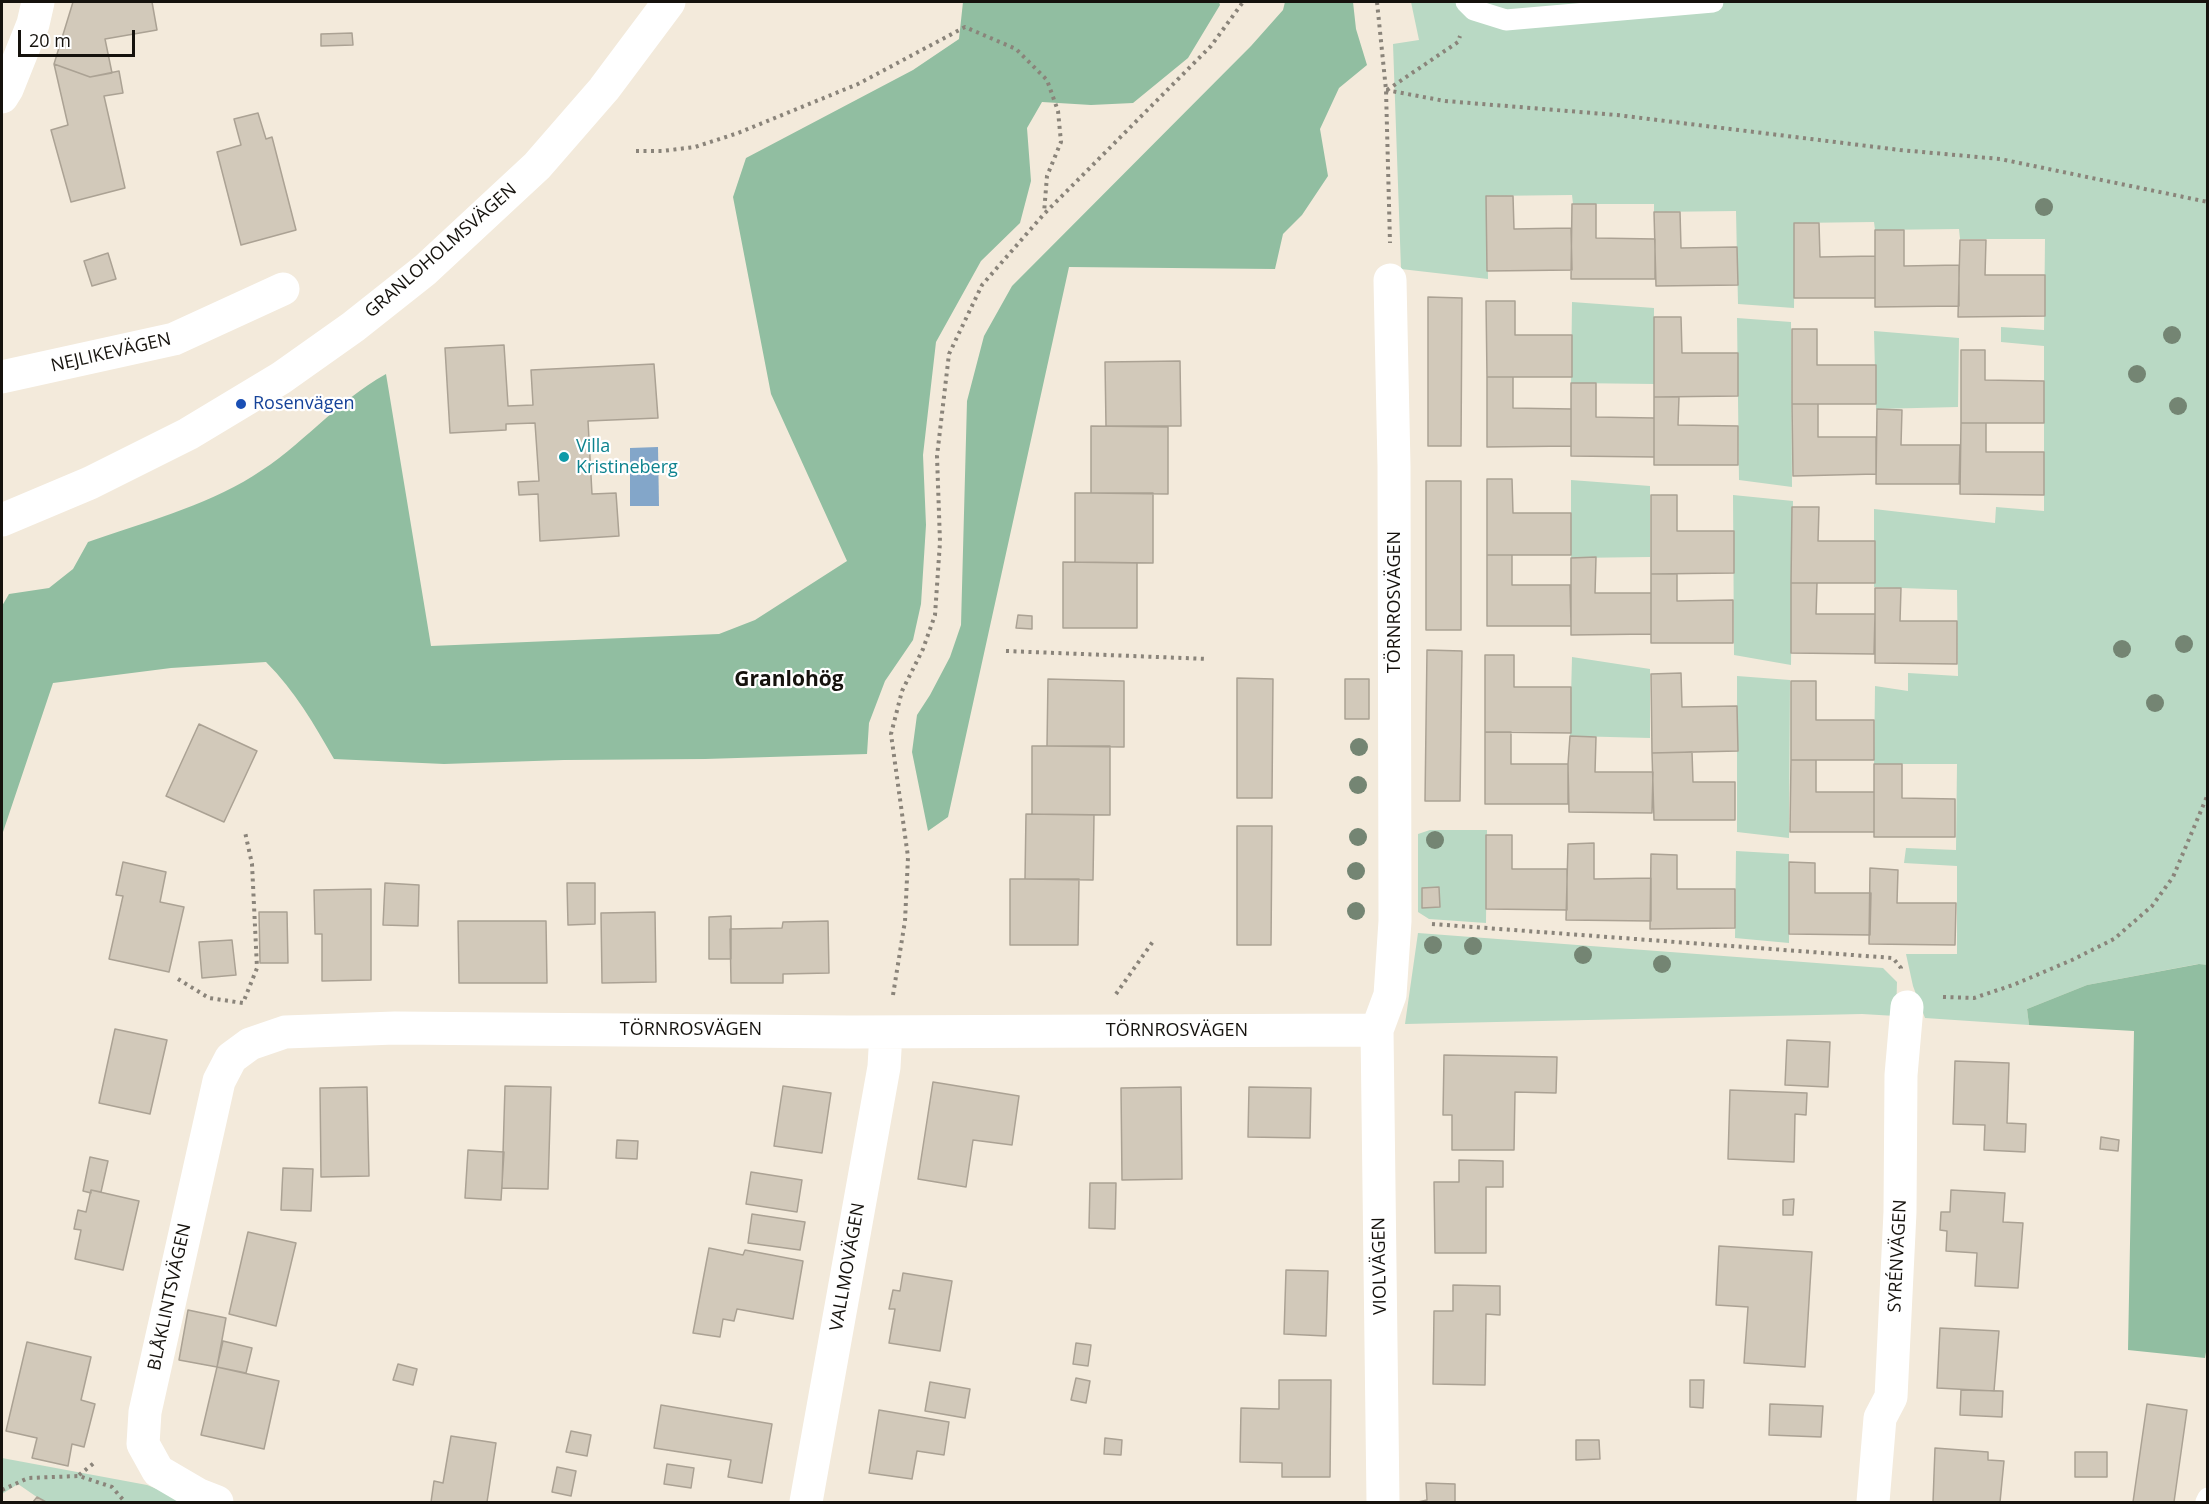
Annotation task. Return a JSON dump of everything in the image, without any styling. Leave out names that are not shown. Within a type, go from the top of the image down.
[{"type":"street","points":[[2,97],[8,89],[33,24],[38,2]]},
{"type":"street","name":"GRANLOHOLMSVÄGEN","points":[[2,520],[90,483],[188,434],[273,383],[353,327],[425,270],[537,166],[604,89],[669,2]]},
{"type":"street","name":"TÖRNROSVÄGEN","points":[[231,1058],[250,1044],[285,1032],[407,1028],[886,1032],[1377,1030],[1390,995],[1395,921],[1394,466],[1390,280]]},
{"type":"street","name":"NEJLIKEVÄGEN","points":[[2,377],[174,339],[283,289]]},
{"type":"street","name":"SYRÉNVÄGEN","points":[[1873,1503],[1880,1418],[1891,1397],[1900,1212],[1901,1075],[1907,1007]]},
{"type":"street","name":"VIOLVÄGEN","points":[[1377,1030],[1383,1503]]},
{"type":"street","name":"VALLMOVÄGEN","points":[[806,1503],[884,1067],[886,1032]]},
{"type":"street","name":"BLÅKLINTSVÄGEN","points":[[218,1503],[199,1495],[158,1471],[143,1444],[145,1412],[219,1081],[231,1058]]},
{"type":"lane","points":[[1470,6],[1506,20],[1616,7],[1713,2]]},
{"type":"lane","points":[[2206,1503],[2208,1498]]},
{"type":"path","points":[[886,1032],[905,921],[908,857],[891,734],[902,691],[923,649],[935,615],[940,542],[937,456],[948,354],[982,285],[1044,214],[1211,46],[1242,2]]},
{"type":"path","points":[[1377,2],[1386,90],[1390,280]]},
{"type":"path","points":[[1386,90],[1458,42],[1470,6]]},
{"type":"path","points":[[636,151],[695,147],[738,133],[858,84],[965,27],[1016,48],[1047,80],[1058,111],[1061,142],[1047,176],[1044,214]]},
{"type":"path","points":[[1386,90],[1445,101],[1617,115],[1900,150],[2000,159],[2208,202]]},
{"type":"path","points":[[1006,651],[1208,658]]},
{"type":"path","points":[[1395,921],[1893,958],[1901,968],[1907,1007],[1922,997],[1974,998],[2013,985],[2114,939],[2152,906],[2173,877],[2208,794]]},
{"type":"path","points":[[178,979],[209,998],[243,1003],[257,968],[252,864],[245,832]]},
{"type":"path","points":[[1089,1031],[1154,940]]},
{"type":"path","points":[[78,1476],[94,1463]]},
{"type":"path","points":[[2,1490],[27,1478],[78,1476],[112,1486],[126,1503]]},
{"type":"green space","points":[[963,2],[1219,2],[1220,5],[1188,58],[1133,103],[1091,105],[1042,102],[1027,128],[1031,181],[1020,223],[981,261],[936,342],[923,455],[926,525],[921,604],[913,640],[885,681],[869,723],[867,754],[444,764],[334,759],[295,696],[266,662],[171,668],[53,683],[2,835],[2,606],[9,594],[49,588],[73,569],[88,542],[214,497],[253,476],[287,452],[351,397],[386,374],[431,646],[719,634],[755,620],[847,561],[771,394],[733,197],[746,158],[913,70],[959,39]]},
{"type":"green space","points":[[1285,2],[1353,2],[1356,29],[1367,65],[1339,88],[1320,129],[1328,176],[1302,215],[1283,234],[1275,269],[1069,267],[948,817],[928,831],[912,752],[917,715],[950,657],[961,625],[967,401],[984,336],[1012,286],[1251,46],[1283,10]]},
{"type":"green space","points":[[1411,2],[2207,2],[2207,965],[2198,964],[2087,985],[2027,1009],[2029,1025],[1925,1018],[1913,986],[1906,954],[1957,954],[1957,866],[1904,863],[1906,848],[1956,850],[1957,764],[1874,764],[1875,686],[1908,691],[1908,673],[1958,676],[1957,590],[1874,587],[1874,509],[1995,523],[1996,507],[2044,511],[2044,346],[2001,342],[2001,327],[2044,330],[2045,239],[1960,239],[1959,229],[1875,230],[1874,222],[1795,223],[1794,308],[1738,304],[1736,211],[1654,212],[1654,204],[1573,204],[1572,195],[1487,196],[1488,279],[1401,269],[1393,44],[1419,40]]},
{"type":"green space","points":[[1572,302],[1654,308],[1654,384],[1571,383]]},
{"type":"green space","points":[[1737,318],[1791,322],[1792,487],[1739,480]]},
{"type":"green space","points":[[1874,331],[1959,338],[1958,407],[1876,409]]},
{"type":"green space","points":[[1571,480],[1650,486],[1650,557],[1571,558]]},
{"type":"green space","points":[[1733,495],[1793,501],[1791,665],[1734,655]]},
{"type":"green space","points":[[1572,657],[1650,669],[1650,738],[1570,736]]},
{"type":"green space","points":[[1737,676],[1790,680],[1789,838],[1737,832]]},
{"type":"green space","points":[[1430,830],[1487,830],[1486,923],[1429,919],[1418,912],[1418,834]]},
{"type":"green space","points":[[1736,851],[1789,854],[1789,943],[1735,938]]},
{"type":"green space","points":[[1418,933],[1883,968],[1897,982],[1896,1016],[1862,1014],[1405,1024]]},
{"type":"green space","points":[[2199,964],[2208,965],[2208,1340],[2205,1358],[2128,1350],[2134,1031],[2029,1025],[2027,1009],[2087,985]]},
{"type":"green space","points":[[2,1458],[147,1485],[190,1502],[44,1502],[18,1484],[2,1494]]},
{"type":"water","points":[[658,447],[659,506],[630,506],[630,448]]},
{"type":"building","points":[[73,2],[152,2],[157,30],[105,39],[112,73],[90,77],[54,64]]},
{"type":"building","points":[[352,33],[353,45],[321,46],[321,34]]},
{"type":"building","points":[[54,64],[90,77],[119,71],[123,93],[104,96],[125,188],[71,202],[51,130],[68,125]]},
{"type":"building","points":[[258,113],[266,139],[272,137],[296,230],[241,245],[217,152],[241,145],[234,119]]},
{"type":"building","points":[[1486,196],[1513,196],[1514,229],[1571,228],[1572,270],[1487,271]]},
{"type":"building","points":[[1572,204],[1596,204],[1596,238],[1655,239],[1655,279],[1571,279]]},
{"type":"building","points":[[1654,212],[1680,212],[1681,248],[1737,247],[1738,285],[1656,286]]},
{"type":"building","points":[[1794,223],[1819,223],[1820,257],[1875,256],[1875,298],[1794,298]]},
{"type":"building","points":[[1875,230],[1904,230],[1904,266],[1959,265],[1959,306],[1875,307]]},
{"type":"building","points":[[1960,240],[1986,240],[1985,275],[2045,275],[2045,316],[1958,317]]},
{"type":"building","points":[[108,253],[116,279],[92,286],[84,261]]},
{"type":"building","points":[[1428,297],[1462,298],[1461,446],[1428,446]]},
{"type":"building","points":[[1486,301],[1515,301],[1515,335],[1572,335],[1572,377],[1487,377]]},
{"type":"building","points":[[1654,317],[1681,317],[1682,353],[1738,353],[1738,396],[1654,397]]},
{"type":"building","points":[[1792,329],[1817,329],[1817,365],[1876,365],[1876,404],[1792,404]]},
{"type":"building","name":"Villa Kristineberg","points":[[504,345],[508,406],[533,405],[531,370],[654,364],[658,418],[588,421],[592,494],[616,493],[619,536],[540,541],[538,494],[519,495],[518,482],[539,481],[535,423],[506,424],[506,430],[450,433],[445,348]]},
{"type":"building","points":[[1961,350],[1985,350],[1985,380],[2044,381],[2044,423],[1961,423]]},
{"type":"building","points":[[1180,361],[1181,426],[1106,426],[1105,362]]},
{"type":"building","points":[[1487,377],[1513,377],[1513,408],[1571,409],[1571,446],[1487,447]]},
{"type":"building","points":[[1571,383],[1596,383],[1596,417],[1654,418],[1654,457],[1571,456]]},
{"type":"building","points":[[1654,397],[1679,397],[1678,425],[1738,426],[1738,465],[1654,465]]},
{"type":"building","points":[[1792,404],[1818,404],[1818,437],[1876,437],[1876,474],[1793,476]]},
{"type":"building","points":[[1877,409],[1902,410],[1901,445],[1960,445],[1959,484],[1876,484]]},
{"type":"building","points":[[1961,423],[1986,423],[1986,452],[2044,452],[2044,495],[1960,494]]},
{"type":"building","points":[[1091,426],[1168,427],[1168,494],[1091,493]]},
{"type":"building","points":[[1487,479],[1512,479],[1513,513],[1571,513],[1571,555],[1487,555]]},
{"type":"building","points":[[1426,481],[1461,481],[1461,630],[1426,630]]},
{"type":"building","points":[[1075,493],[1153,493],[1153,563],[1075,562]]},
{"type":"building","points":[[1651,495],[1677,495],[1677,531],[1734,531],[1734,573],[1651,574]]},
{"type":"building","points":[[1792,507],[1819,507],[1818,541],[1875,541],[1875,583],[1791,583]]},
{"type":"building","points":[[1487,555],[1512,555],[1512,585],[1570,585],[1571,626],[1487,626]]},
{"type":"building","points":[[1596,557],[1595,593],[1651,593],[1651,634],[1571,635],[1571,558]]},
{"type":"building","points":[[1063,562],[1137,563],[1137,628],[1063,628]]},
{"type":"building","points":[[1651,574],[1677,574],[1677,601],[1733,600],[1733,643],[1651,643]]},
{"type":"building","points":[[1791,583],[1817,583],[1816,614],[1875,614],[1874,654],[1791,653]]},
{"type":"building","points":[[1875,588],[1901,588],[1900,621],[1957,621],[1957,664],[1875,663]]},
{"type":"building","points":[[1018,615],[1032,616],[1032,629],[1016,628]]},
{"type":"building","points":[[1427,650],[1462,651],[1460,801],[1425,801]]},
{"type":"building","points":[[1485,655],[1514,655],[1514,687],[1571,687],[1571,733],[1485,732]]},
{"type":"building","points":[[1681,673],[1682,707],[1737,706],[1738,751],[1652,753],[1651,674]]},
{"type":"building","points":[[1237,678],[1273,679],[1272,798],[1237,798]]},
{"type":"building","points":[[1048,679],[1124,681],[1124,747],[1047,746]]},
{"type":"building","points":[[1345,679],[1369,679],[1369,719],[1345,719]]},
{"type":"building","points":[[1791,681],[1816,681],[1816,720],[1874,720],[1874,760],[1791,760]]},
{"type":"building","points":[[199,724],[257,751],[224,822],[166,796]]},
{"type":"building","points":[[1485,732],[1511,732],[1511,764],[1568,764],[1568,804],[1485,804]]},
{"type":"building","points":[[1570,736],[1596,737],[1595,772],[1653,772],[1652,813],[1569,812]]},
{"type":"building","points":[[1032,746],[1110,746],[1110,815],[1032,814]]},
{"type":"building","points":[[1692,752],[1693,782],[1735,782],[1735,820],[1654,820],[1652,753]]},
{"type":"building","points":[[1791,760],[1816,760],[1816,792],[1874,792],[1874,832],[1790,832]]},
{"type":"building","points":[[1874,764],[1902,764],[1902,798],[1955,799],[1955,837],[1874,837]]},
{"type":"building","points":[[1026,814],[1094,815],[1093,880],[1025,879]]},
{"type":"building","points":[[1237,826],[1272,826],[1271,945],[1237,945]]},
{"type":"building","points":[[1486,835],[1512,835],[1512,869],[1567,869],[1567,910],[1486,909]]},
{"type":"building","points":[[1594,843],[1594,879],[1651,878],[1651,921],[1566,920],[1568,844]]},
{"type":"building","points":[[1651,854],[1677,855],[1677,889],[1735,889],[1735,928],[1650,929]]},
{"type":"building","points":[[123,862],[166,872],[160,902],[184,907],[169,972],[109,959],[123,896],[116,895]]},
{"type":"building","points":[[1789,862],[1815,863],[1815,893],[1871,893],[1870,935],[1789,934]]},
{"type":"building","points":[[1870,868],[1898,870],[1897,903],[1956,903],[1955,945],[1869,944]]},
{"type":"building","points":[[1010,879],[1079,879],[1078,945],[1010,945]]},
{"type":"building","points":[[385,883],[419,885],[418,926],[383,925]]},
{"type":"building","points":[[567,883],[595,883],[595,924],[568,925]]},
{"type":"building","points":[[1439,887],[1440,907],[1422,908],[1422,888]]},
{"type":"building","points":[[371,889],[371,980],[322,981],[322,934],[315,934],[314,890]]},
{"type":"building","points":[[259,912],[287,912],[288,963],[260,963]]},
{"type":"building","points":[[655,912],[656,982],[602,983],[601,913]]},
{"type":"building","points":[[731,916],[731,959],[709,959],[709,917]]},
{"type":"building","points":[[458,921],[546,921],[547,983],[459,983]]},
{"type":"building","points":[[828,921],[829,973],[783,974],[783,983],[731,983],[730,929],[782,928],[783,922]]},
{"type":"building","points":[[232,940],[236,975],[202,978],[199,942]]},
{"type":"building","points":[[115,1029],[167,1040],[150,1114],[99,1103]]},
{"type":"building","points":[[1787,1040],[1830,1042],[1828,1087],[1785,1085]]},
{"type":"building","points":[[1444,1055],[1557,1057],[1556,1093],[1515,1092],[1514,1150],[1452,1150],[1452,1115],[1443,1115]]},
{"type":"building","points":[[1955,1061],[2009,1063],[2007,1123],[2026,1124],[2025,1152],[1984,1150],[1985,1125],[1953,1124]]},
{"type":"building","points":[[933,1082],[1019,1096],[1012,1145],[973,1140],[966,1187],[918,1179]]},
{"type":"building","points":[[505,1086],[551,1087],[548,1189],[502,1188]]},
{"type":"building","points":[[783,1086],[831,1093],[822,1153],[774,1146]]},
{"type":"building","points":[[367,1087],[369,1176],[321,1177],[320,1088]]},
{"type":"building","points":[[1181,1087],[1182,1179],[1122,1180],[1121,1088]]},
{"type":"building","points":[[1249,1087],[1311,1088],[1310,1138],[1248,1137]]},
{"type":"building","points":[[1730,1090],[1807,1093],[1806,1115],[1795,1114],[1794,1162],[1728,1159]]},
{"type":"building","points":[[2101,1137],[2119,1140],[2118,1151],[2100,1149]]},
{"type":"building","points":[[617,1140],[638,1141],[637,1159],[616,1158]]},
{"type":"building","points":[[468,1150],[504,1152],[501,1200],[465,1198]]},
{"type":"building","points":[[90,1157],[108,1161],[101,1192],[83,1191]]},
{"type":"building","points":[[1459,1160],[1503,1161],[1503,1187],[1486,1187],[1486,1253],[1435,1253],[1434,1182],[1459,1182]]},
{"type":"building","points":[[283,1168],[313,1169],[311,1211],[281,1210]]},
{"type":"building","points":[[751,1172],[802,1180],[797,1212],[746,1204]]},
{"type":"building","points":[[1090,1183],[1116,1183],[1115,1229],[1089,1228]]},
{"type":"building","points":[[91,1190],[139,1201],[123,1270],[75,1259],[81,1230],[74,1229],[78,1210],[86,1212]]},
{"type":"building","points":[[1951,1190],[2005,1193],[2003,1222],[2023,1223],[2018,1288],[1975,1286],[1977,1253],[1946,1251],[1947,1231],[1940,1230],[1941,1212],[1950,1212]]},
{"type":"building","points":[[1794,1199],[1793,1215],[1783,1215],[1783,1200]]},
{"type":"building","points":[[752,1214],[805,1222],[800,1250],[748,1243]]},
{"type":"building","points":[[248,1232],[296,1243],[276,1326],[229,1314]]},
{"type":"building","points":[[1719,1246],[1812,1252],[1805,1367],[1744,1363],[1748,1307],[1716,1305]]},
{"type":"building","points":[[709,1248],[743,1255],[745,1250],[803,1261],[793,1319],[737,1309],[734,1321],[723,1319],[720,1337],[693,1333]]},
{"type":"building","points":[[1286,1270],[1328,1271],[1326,1336],[1284,1334]]},
{"type":"building","points":[[903,1273],[952,1281],[940,1351],[889,1343],[895,1309],[889,1309],[893,1290],[900,1291]]},
{"type":"building","points":[[1453,1285],[1500,1286],[1500,1315],[1486,1314],[1485,1385],[1433,1384],[1434,1311],[1453,1311]]},
{"type":"building","points":[[188,1310],[226,1318],[217,1367],[179,1360]]},
{"type":"building","points":[[1940,1328],[1999,1331],[1994,1391],[1937,1388]]},
{"type":"building","points":[[223,1341],[252,1348],[246,1373],[217,1367]]},
{"type":"building","points":[[27,1342],[91,1357],[81,1400],[95,1404],[84,1447],[72,1444],[68,1466],[32,1458],[37,1438],[6,1431]]},
{"type":"building","points":[[1076,1343],[1091,1345],[1088,1366],[1073,1364]]},
{"type":"building","points":[[398,1364],[417,1369],[413,1385],[393,1380]]},
{"type":"building","points":[[217,1367],[279,1381],[264,1449],[201,1435]]},
{"type":"building","points":[[1076,1378],[1090,1381],[1086,1403],[1071,1400]]},
{"type":"building","points":[[1279,1380],[1331,1380],[1330,1477],[1282,1477],[1282,1463],[1240,1462],[1241,1408],[1279,1409]]},
{"type":"building","points":[[1690,1380],[1704,1380],[1703,1408],[1690,1407]]},
{"type":"building","points":[[930,1382],[970,1389],[965,1418],[925,1411]]},
{"type":"building","points":[[1961,1390],[2003,1391],[2002,1417],[1960,1415]]},
{"type":"building","points":[[1770,1404],[1823,1406],[1821,1437],[1769,1435]]},
{"type":"building","points":[[2147,1404],[2187,1410],[2174,1502],[2133,1502]]},
{"type":"building","points":[[661,1405],[772,1424],[762,1483],[728,1477],[731,1460],[654,1448]]},
{"type":"building","points":[[879,1410],[949,1422],[944,1455],[917,1451],[912,1479],[869,1473]]},
{"type":"building","points":[[571,1431],[591,1435],[587,1456],[566,1452]]},
{"type":"building","points":[[451,1436],[496,1443],[487,1502],[431,1502],[434,1481],[443,1483]]},
{"type":"building","points":[[1105,1438],[1122,1440],[1121,1455],[1104,1454]]},
{"type":"building","points":[[1576,1440],[1599,1440],[1600,1459],[1576,1460]]},
{"type":"building","points":[[1935,1448],[1988,1452],[1988,1460],[2004,1461],[2000,1502],[1933,1502]]},
{"type":"building","points":[[2075,1452],[2107,1452],[2107,1477],[2075,1477]]},
{"type":"building","points":[[667,1464],[694,1468],[691,1488],[664,1484]]},
{"type":"building","points":[[557,1467],[576,1471],[571,1496],[552,1492]]},
{"type":"building","points":[[1426,1483],[1455,1484],[1455,1502],[1418,1502],[1427,1500]]},
{"type":"building","points":[[37,1497],[46,1502],[33,1502]]},
{"type":"place","name":"Rosenvägen","points":[[241,404]]},
{"type":"place","name":"Villa Kristineberg","points":[[564,457]]},
{"type":"district","name":"Granlohög","points":[[789,680]]}]
